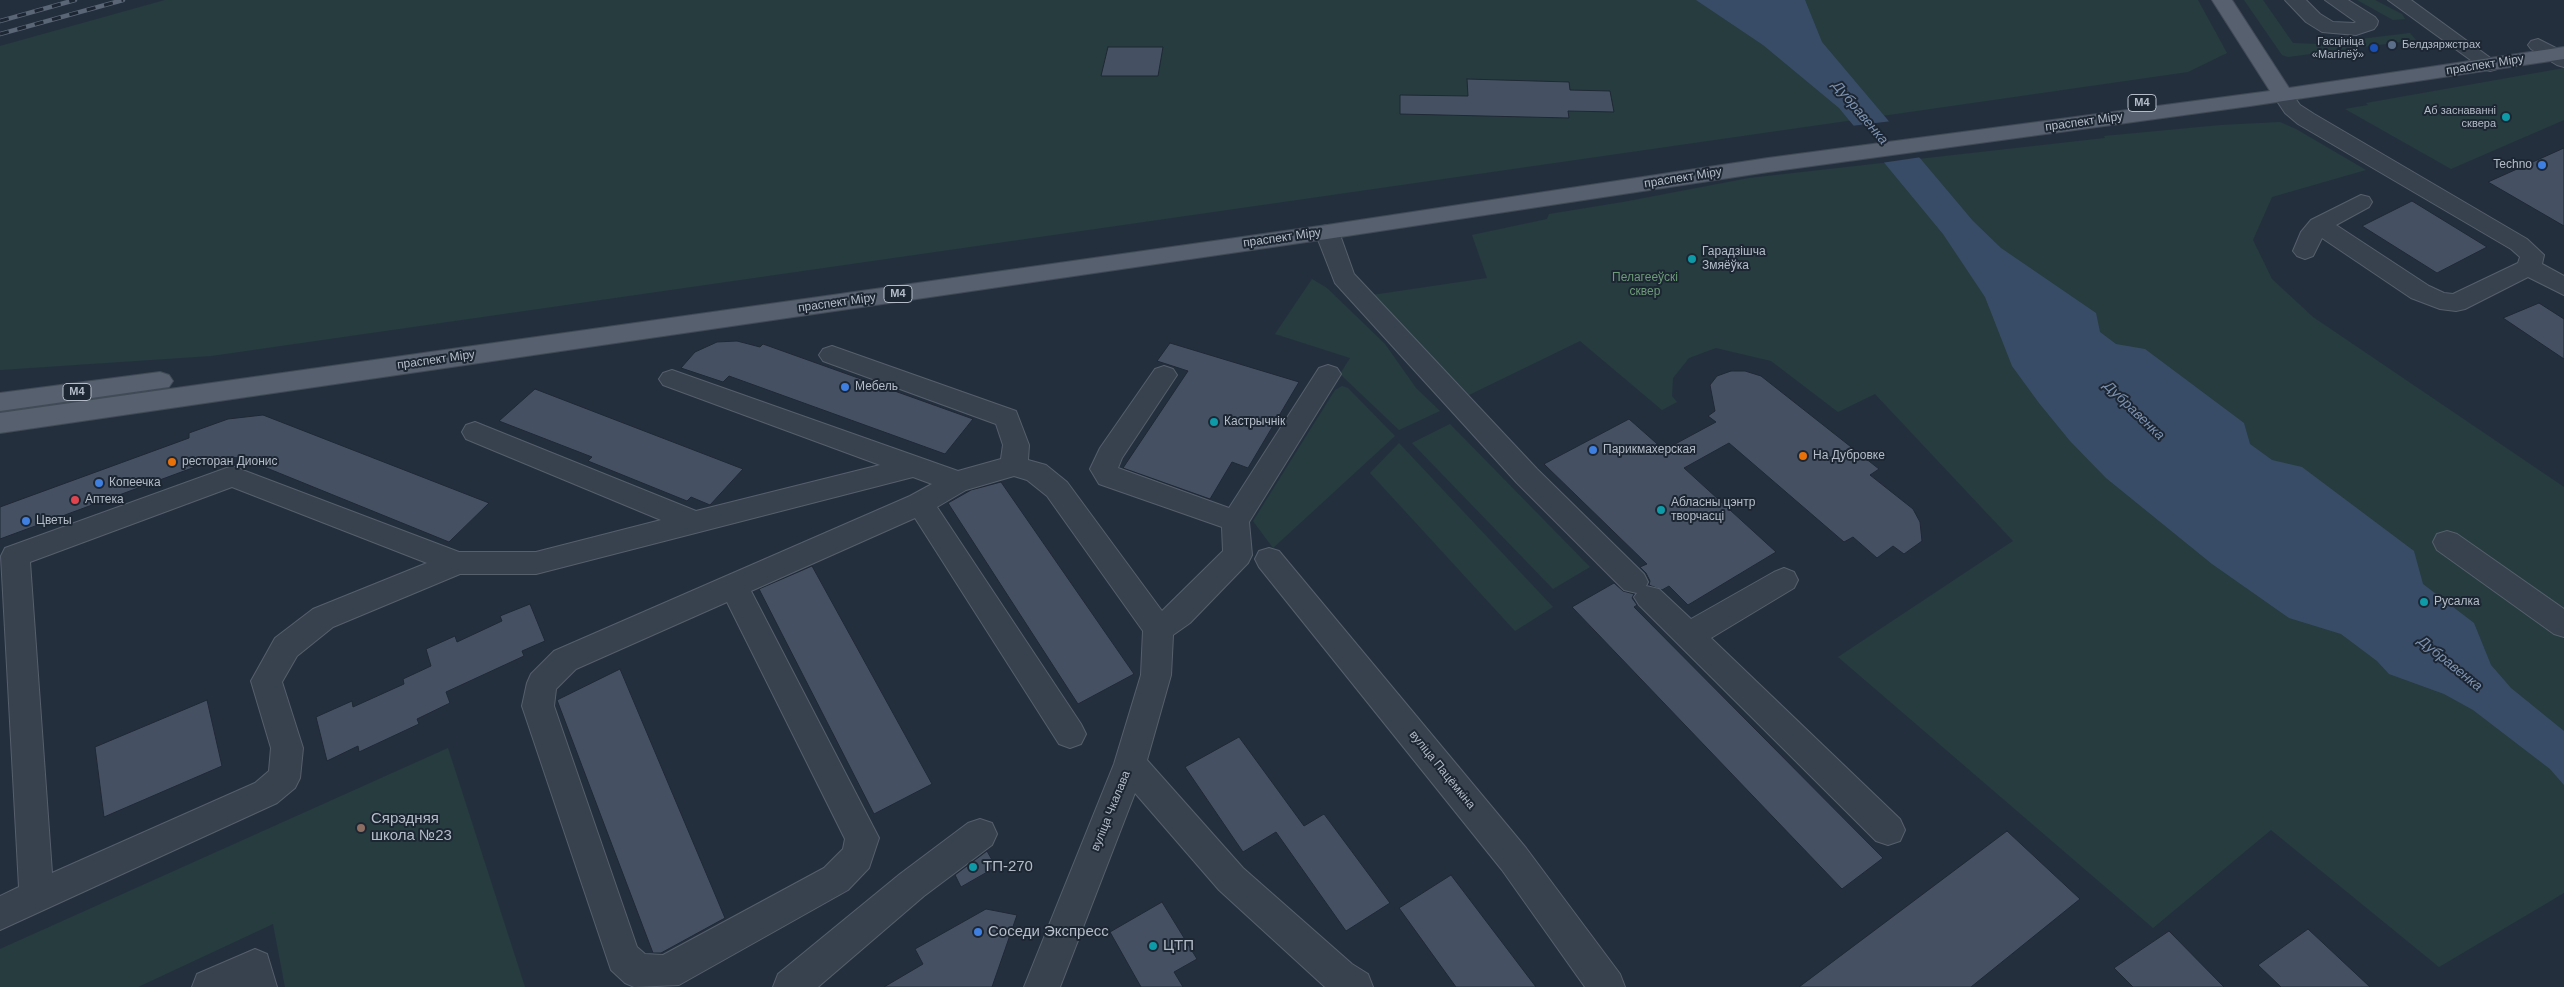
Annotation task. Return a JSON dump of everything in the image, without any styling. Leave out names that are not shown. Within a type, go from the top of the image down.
[{"type":"main road","points":[[2222,0],[2280,90]]},
{"type":"main road","name":"праспект Міру","points":[[0,402],[1764,158],[2280,90],[2557,51]]},
{"type":"main road","name":"праспект Міру","points":[[0,423],[1327,232],[1764,158]]},
{"type":"street","points":[[2295,0],[2313,18],[2329,28],[2356,29],[2367,26],[2368,21],[2335,0]]},
{"type":"street","points":[[2398,0],[2410,6],[2483,60]]},
{"type":"street","points":[[2280,90],[2292,109],[2306,119],[2518,244],[2532,255],[2529,267],[2456,303],[2440,301],[2420,292],[2319,225]]},
{"type":"street","points":[[2305,250],[2312,232],[2319,225],[2361,202]]},
{"type":"street","points":[[1327,232],[1343,277],[1528,476],[1888,830]]},
{"type":"street","points":[[2529,267],[2564,287]]},
{"type":"street","points":[[832,355],[1007,418],[1016,445],[1014,466]]},
{"type":"street","points":[[734,586],[862,838],[857,857],[836,879],[666,973],[638,971],[623,958],[538,706],[542,683],[565,660],[920,504],[957,482],[1014,466],[1036,472],[1057,488],[1158,629],[1180,614],[1238,556],[1235,521],[1328,374]]},
{"type":"street","points":[[1164,375],[1109,455],[1104,469],[1109,477],[1235,521]]},
{"type":"street","points":[[672,379],[957,482]]},
{"type":"street","points":[[475,432],[691,521]]},
{"type":"street","points":[[37,896],[15,556],[232,476],[458,563],[536,563],[691,521],[915,466]]},
{"type":"street","points":[[920,504],[1070,734]]},
{"type":"street","points":[[2447,542],[2564,625]]},
{"type":"street","name":"вуліца Пацёмкіна","points":[[1269,558],[1514,859],[1607,987]]},
{"type":"street","points":[[0,912],[266,793],[284,778],[287,748],[266,681],[286,647],[323,618],[458,563]]},
{"type":"street","points":[[1690,635],[1784,580]]},
{"type":"street","name":"вуліца Чкалава","points":[[1042,987],[1130,764],[1156,675],[1158,629]]},
{"type":"street","points":[[1130,764],[1230,879],[1339,976],[1355,987]]},
{"type":"street","points":[[791,987],[912,885],[980,834]]},
{"type":"street","points":[[210,987],[255,966],[259,987]]},
{"type":"green space","points":[[165,0],[2198,0],[2227,53],[2188,72],[211,356],[0,370],[0,46]]},
{"type":"green space","points":[[2244,0],[2263,0],[2293,43],[2318,44],[2410,33],[2416,40],[2288,57],[2282,55]]},
{"type":"green space","points":[[2357,0],[2375,0],[2402,14],[2405,19],[2393,20]]},
{"type":"green space","points":[[2564,68],[2564,120],[2451,169],[2345,109],[2368,105],[2366,103]]},
{"type":"green space","name":"Пелагееўскі сквер","points":[[2280,122],[2296,129],[2366,170],[2272,197],[2253,240],[2272,279],[2313,317],[2564,487],[2564,619],[2551,629],[2564,639],[2564,893],[2439,967],[2271,830],[2153,928],[1838,657],[2013,541],[1875,394],[1838,412],[1771,361],[1716,348],[1689,358],[1673,378],[1672,396],[1677,402],[1662,410],[1580,341],[1469,395],[1372,295],[1487,278],[1472,235],[1547,219],[1549,214],[1749,178],[2105,138],[2104,136],[2221,125]]},
{"type":"green space","points":[[1312,279],[1327,288],[1385,344],[1416,388],[1440,411],[1399,430],[1340,374],[1350,358],[1275,334]]},
{"type":"green space","points":[[1342,386],[1348,388],[1395,436],[1273,548],[1253,521],[1335,390]]},
{"type":"green space","points":[[1450,424],[1590,567],[1553,589],[1412,443]]},
{"type":"green space","points":[[1399,443],[1553,607],[1515,631],[1370,473]]},
{"type":"green space","name":"Сярэдняя школа №23","points":[[448,748],[525,987],[285,987],[273,924],[138,987],[0,987],[0,949]]},
{"type":"water","name":"Дубравенка","points":[[1696,0],[1805,0],[1822,42],[1973,221],[2001,248],[2096,313],[2100,332],[2116,344],[2145,349],[2244,423],[2250,444],[2272,460],[2302,467],[2414,551],[2423,584],[2474,623],[2491,665],[2511,688],[2564,731],[2564,785],[2550,769],[2473,710],[2444,694],[2389,674],[2377,661],[2341,634],[2289,618],[2212,564],[2106,478],[2070,441],[2012,366],[1985,297],[1943,234],[1839,108],[1763,45]]},
{"type":"pier","points":[[1892,121],[1922,157],[1881,163],[1851,126]]},
{"type":"building","points":[[1108,47],[1163,47],[1158,76],[1101,76]]},
{"type":"building","points":[[1467,79],[1569,82],[1570,90],[1610,91],[1614,112],[1568,111],[1569,118],[1400,114],[1400,95],[1468,96]]},
{"type":"building","points":[[2564,148],[2564,226],[2488,182]]},
{"type":"building","points":[[2412,201],[2487,247],[2437,273],[2362,226]]},
{"type":"building","points":[[2539,303],[2564,319],[2564,359],[2503,318]]},
{"type":"building","points":[[737,341],[760,347],[763,344],[973,419],[945,454],[729,376],[723,382],[681,368],[695,352],[717,342]]},
{"type":"building","name":"Кастрычнік","points":[[1170,343],[1299,382],[1248,468],[1232,462],[1210,499],[1123,468],[1188,371],[1157,361]]},
{"type":"building","points":[[1731,371],[1745,371],[1761,376],[1879,469],[1870,475],[1913,509],[1920,522],[1922,541],[1904,554],[1893,546],[1877,558],[1853,537],[1844,542],[1729,443],[1684,468],[1776,552],[1688,605],[1669,586],[1662,590],[1649,585],[1650,581],[1646,573],[1640,567],[1647,564],[1544,464],[1629,419],[1664,450],[1716,422],[1708,416],[1715,411],[1710,385],[1717,376]]},
{"type":"building","points":[[535,389],[743,469],[710,505],[691,497],[687,501],[588,461],[592,457],[499,421]]},
{"type":"building","points":[[263,415],[489,503],[449,542],[242,458],[222,457],[0,539],[0,507],[189,438],[189,433],[228,419]]},
{"type":"building","points":[[1001,482],[1134,674],[1078,704],[948,503],[971,490]]},
{"type":"building","points":[[812,566],[932,784],[874,814],[759,589]]},
{"type":"building","points":[[1614,583],[1623,591],[1634,594],[1632,598],[1637,605],[1634,607],[1883,858],[1842,889],[1572,607]]},
{"type":"building","points":[[530,604],[545,641],[522,651],[524,656],[446,692],[450,703],[417,719],[419,724],[359,752],[358,746],[327,761],[316,717],[352,701],[353,707],[404,684],[403,679],[431,666],[426,649],[455,636],[457,642],[502,621],[500,616]]},
{"type":"building","points":[[620,669],[725,918],[661,953],[653,953],[557,700]]},
{"type":"building","points":[[207,700],[222,766],[104,817],[95,747]]},
{"type":"building","points":[[1239,737],[1304,826],[1324,814],[1390,903],[1346,931],[1276,832],[1243,852],[1185,767]]},
{"type":"building","points":[[2007,831],[2080,899],[1971,987],[1799,987]]},
{"type":"building","name":"ТП-270","points":[[987,851],[996,867],[961,887],[955,875]]},
{"type":"building","points":[[1451,875],[1536,987],[1456,987],[1399,908]]},
{"type":"building","name":"ЦТП","points":[[1162,902],[1197,959],[1174,972],[1183,987],[1141,987],[1110,932]]},
{"type":"building","name":"Соседи Экспресс","points":[[986,909],[1017,915],[992,987],[884,987],[923,964],[915,949]]},
{"type":"building","points":[[2308,929],[2370,987],[2281,987],[2258,965]]},
{"type":"building","points":[[2169,931],[2224,987],[2133,987],[2114,968]]},
{"type":"railway","points":[[0,21],[75,0]]},
{"type":"railway","points":[[0,34],[123,0]]},
{"type":"place","name":"Белдзяржстрах","points":[[2392,45]]},
{"type":"place","name":"Гасцініца «Магілёў»","points":[[2374,48]]},
{"type":"place","name":"Аб заснаванні сквера","points":[[2506,117]]},
{"type":"place","name":"Techno","points":[[2542,165]]},
{"type":"place","name":"Гарадзішча Змяёўка","points":[[1692,259]]},
{"type":"place","name":"Мебель","points":[[845,387]]},
{"type":"place","name":"Кастрычнік","points":[[1214,422]]},
{"type":"place","name":"Парикмахерская","points":[[1593,450]]},
{"type":"place","name":"На Дубровке","points":[[1803,456]]},
{"type":"place","name":"ресторан Дионис","points":[[172,462]]},
{"type":"place","name":"Копеечка","points":[[99,483]]},
{"type":"place","name":"Аптека","points":[[75,500]]},
{"type":"place","name":"Абласны цэнтр творчасці","points":[[1661,510]]},
{"type":"place","name":"Цветы","points":[[26,521]]},
{"type":"place","name":"Русалка","points":[[2424,602]]},
{"type":"place","name":"Сярэдняя школа №23","points":[[361,828]]},
{"type":"place","name":"ТП-270","points":[[973,867]]},
{"type":"place","name":"Соседи Экспресс","points":[[978,932]]},
{"type":"place","name":"ЦТП","points":[[1153,946]]}]
